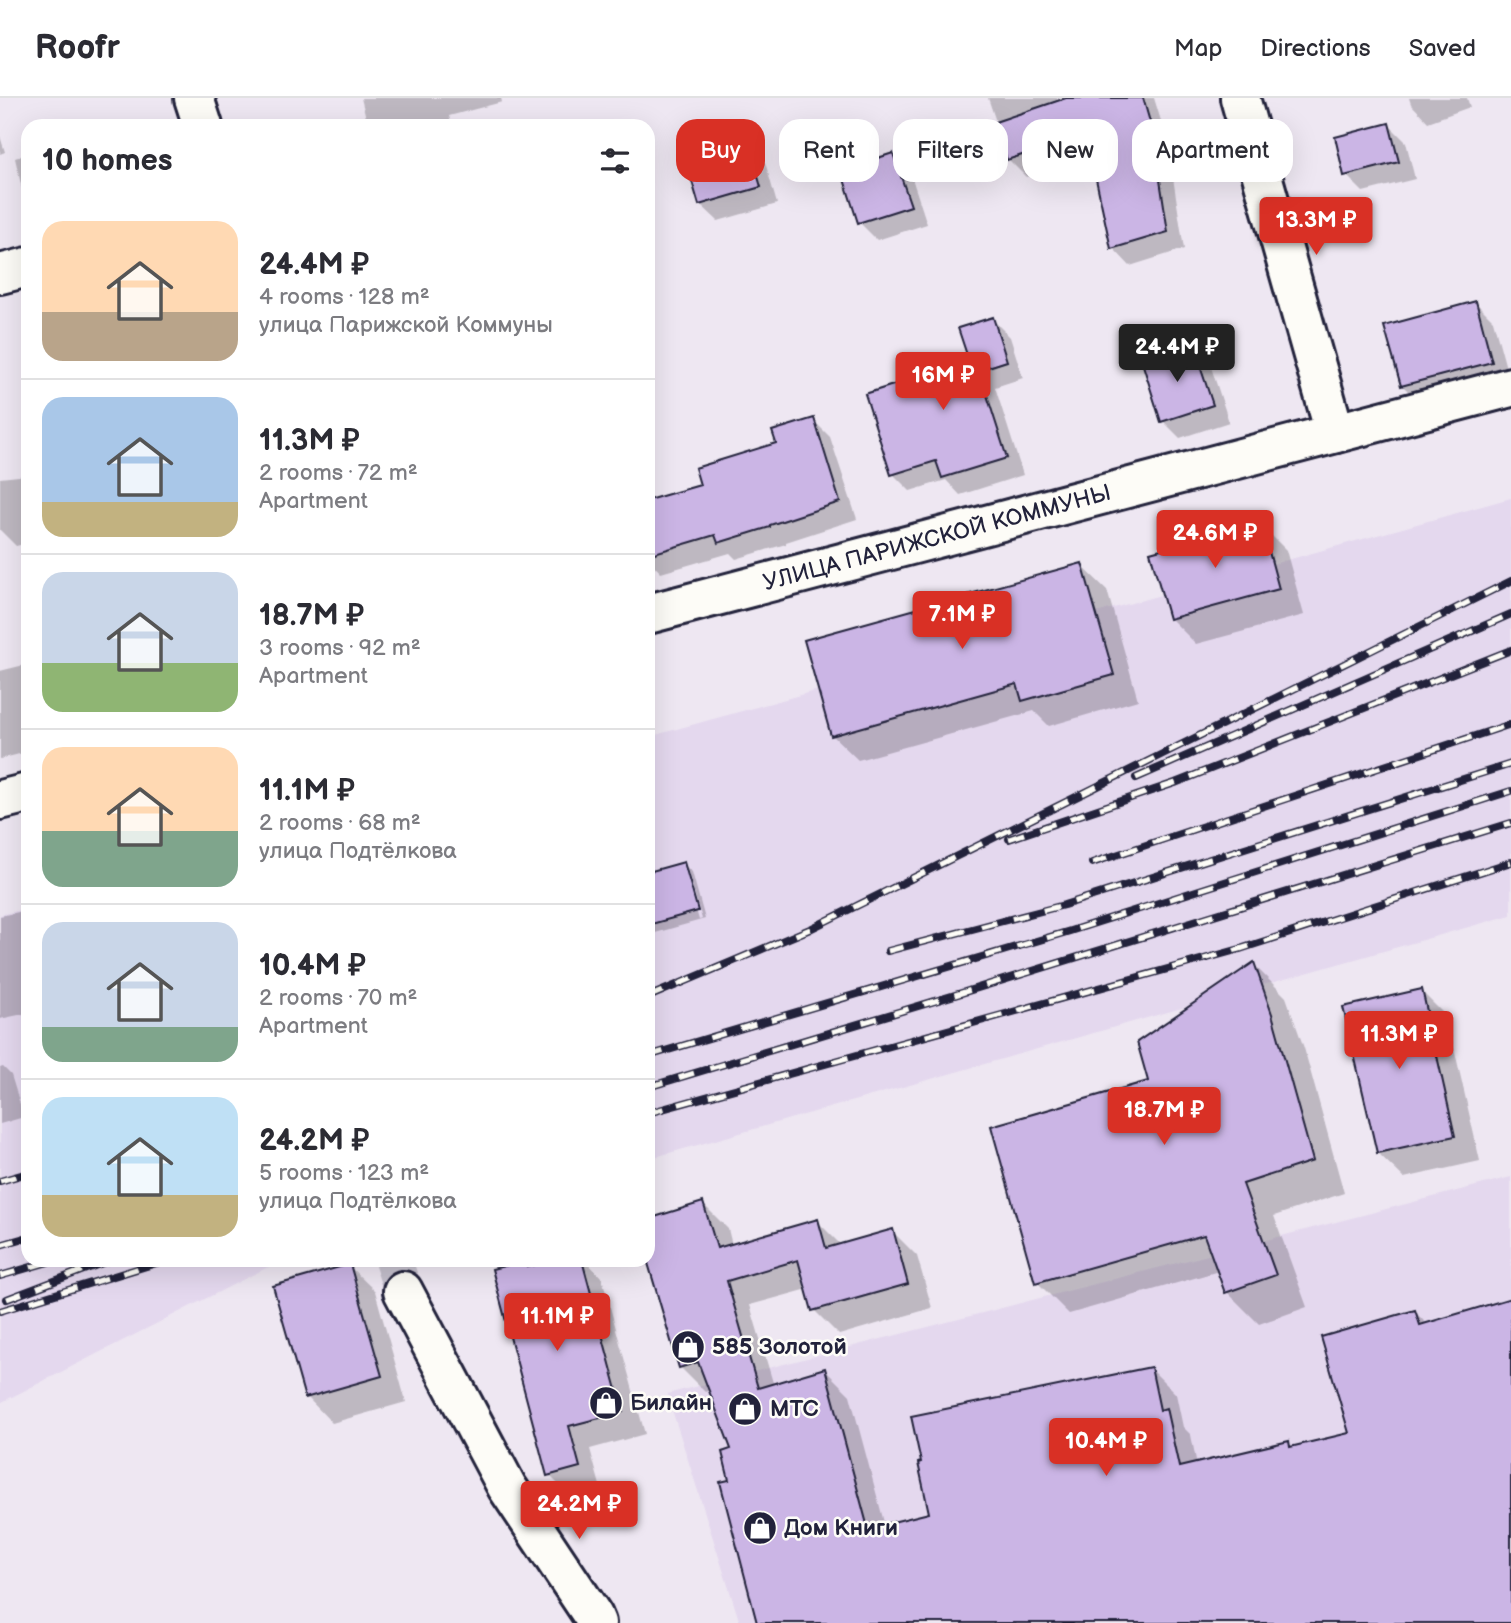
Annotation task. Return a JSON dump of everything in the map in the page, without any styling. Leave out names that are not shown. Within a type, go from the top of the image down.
[{"type":"street","points":[[194,98],[201,119]]},
{"type":"street","points":[[1240,98],[1335,433]]},
{"type":"street","points":[[0,274],[21,269]]},
{"type":"street","name":"УЛИЦА ПАРИЖСКОЙ КОММУНЫ","points":[[655,612],[1511,387]]},
{"type":"street","points":[[0,800],[21,795]]},
{"type":"street","points":[[403,1291],[507,1487],[590,1621]]},
{"type":"shaded area","points":[[1511,498],[1511,915],[655,1157],[655,735]]},
{"type":"shaded area","points":[[21,910],[21,1267],[268,1267],[0,1403],[0,915]]},
{"type":"shaded area","points":[[1511,1177],[1511,1623],[740,1623],[667,1394]]},
{"type":"building","points":[[1066,98],[1143,98],[1149,119],[1132,119],[1132,182],[1160,182],[1168,232],[1111,249],[1097,182],[1118,182],[1118,119],[1022,119],[1022,155],[1008,160],[1008,119],[1004,119]]},
{"type":"building","points":[[1389,123],[1399,162],[1344,176],[1335,137]]},
{"type":"building","points":[[893,153],[893,182],[903,182],[911,206],[858,223],[845,182],[879,182],[879,158]]},
{"type":"building","points":[[692,182],[760,182],[761,187],[699,205]]},
{"type":"building","points":[[1476,301],[1492,362],[1401,386],[1384,326]]},
{"type":"building","points":[[993,317],[1007,361],[979,370],[1007,458],[942,478],[936,461],[891,475],[865,394],[969,361],[958,328]]},
{"type":"building","points":[[1193,345],[1213,405],[1161,422],[1142,362]]},
{"type":"building","points":[[814,418],[840,502],[718,543],[715,535],[655,553],[655,498],[700,485],[695,468],[776,443],[772,431]]},
{"type":"building","points":[[1261,522],[1279,589],[1169,619],[1150,552]]},
{"type":"building","points":[[1082,563],[1114,675],[1022,701],[1017,684],[831,736],[804,640]]},
{"type":"building","points":[[684,862],[698,911],[655,923],[655,870]]},
{"type":"building","points":[[1254,962],[1272,1014],[1313,1161],[1243,1184],[1276,1275],[1225,1293],[1204,1235],[1035,1283],[991,1126],[1148,1081],[1137,1042]]},
{"type":"building","points":[[1422,989],[1455,1136],[1377,1153],[1343,1007]]},
{"type":"building","points":[[703,1202],[717,1248],[818,1219],[826,1248],[893,1229],[908,1284],[812,1311],[798,1260],[727,1281],[758,1388],[825,1368],[868,1528],[929,1513],[911,1416],[1151,1367],[1160,1410],[1166,1408],[1179,1467],[1289,1441],[1290,1447],[1349,1433],[1321,1337],[1415,1310],[1420,1325],[1511,1298],[1511,1623],[757,1623],[720,1482],[729,1480],[722,1452],[731,1449],[698,1362],[679,1368],[649,1267],[655,1267],[655,1217]]},
{"type":"building","points":[[340,1267],[351,1267],[382,1376],[305,1398],[273,1286]]},
{"type":"building","points":[[584,1267],[623,1412],[569,1426],[580,1467],[547,1476],[492,1269]]},
{"type":"tunnel","points":[[395,1267],[403,1291]]},
{"type":"railway","points":[[655,994],[810,929],[1511,581]]},
{"type":"railway","points":[[1136,778],[1511,614]]},
{"type":"railway","points":[[1009,839],[1175,783],[1511,650]]},
{"type":"railway","points":[[1092,863],[1511,724]]},
{"type":"railway","points":[[888,951],[1064,905],[1511,764]]},
{"type":"railway","points":[[655,1054],[1070,931],[1511,791]]},
{"type":"railway","points":[[655,1085],[1511,823]]},
{"type":"railway","points":[[655,1111],[1240,949],[1511,862]]},
{"type":"railway","points":[[0,1181],[21,1175]]},
{"type":"railway","points":[[0,1245],[21,1239]]},
{"type":"railway","points":[[0,1276],[31,1267]]},
{"type":"railway","points":[[7,1299],[92,1267]]},
{"type":"railway","points":[[0,1311],[143,1267]]},
{"type":"place","name":"585 Золотой","points":[[688,1347]]},
{"type":"place","name":"Билайн","points":[[606,1403]]},
{"type":"place","name":"МТС","points":[[745,1409]]},
{"type":"place","name":"Дом Книги","points":[[760,1528]]}]
